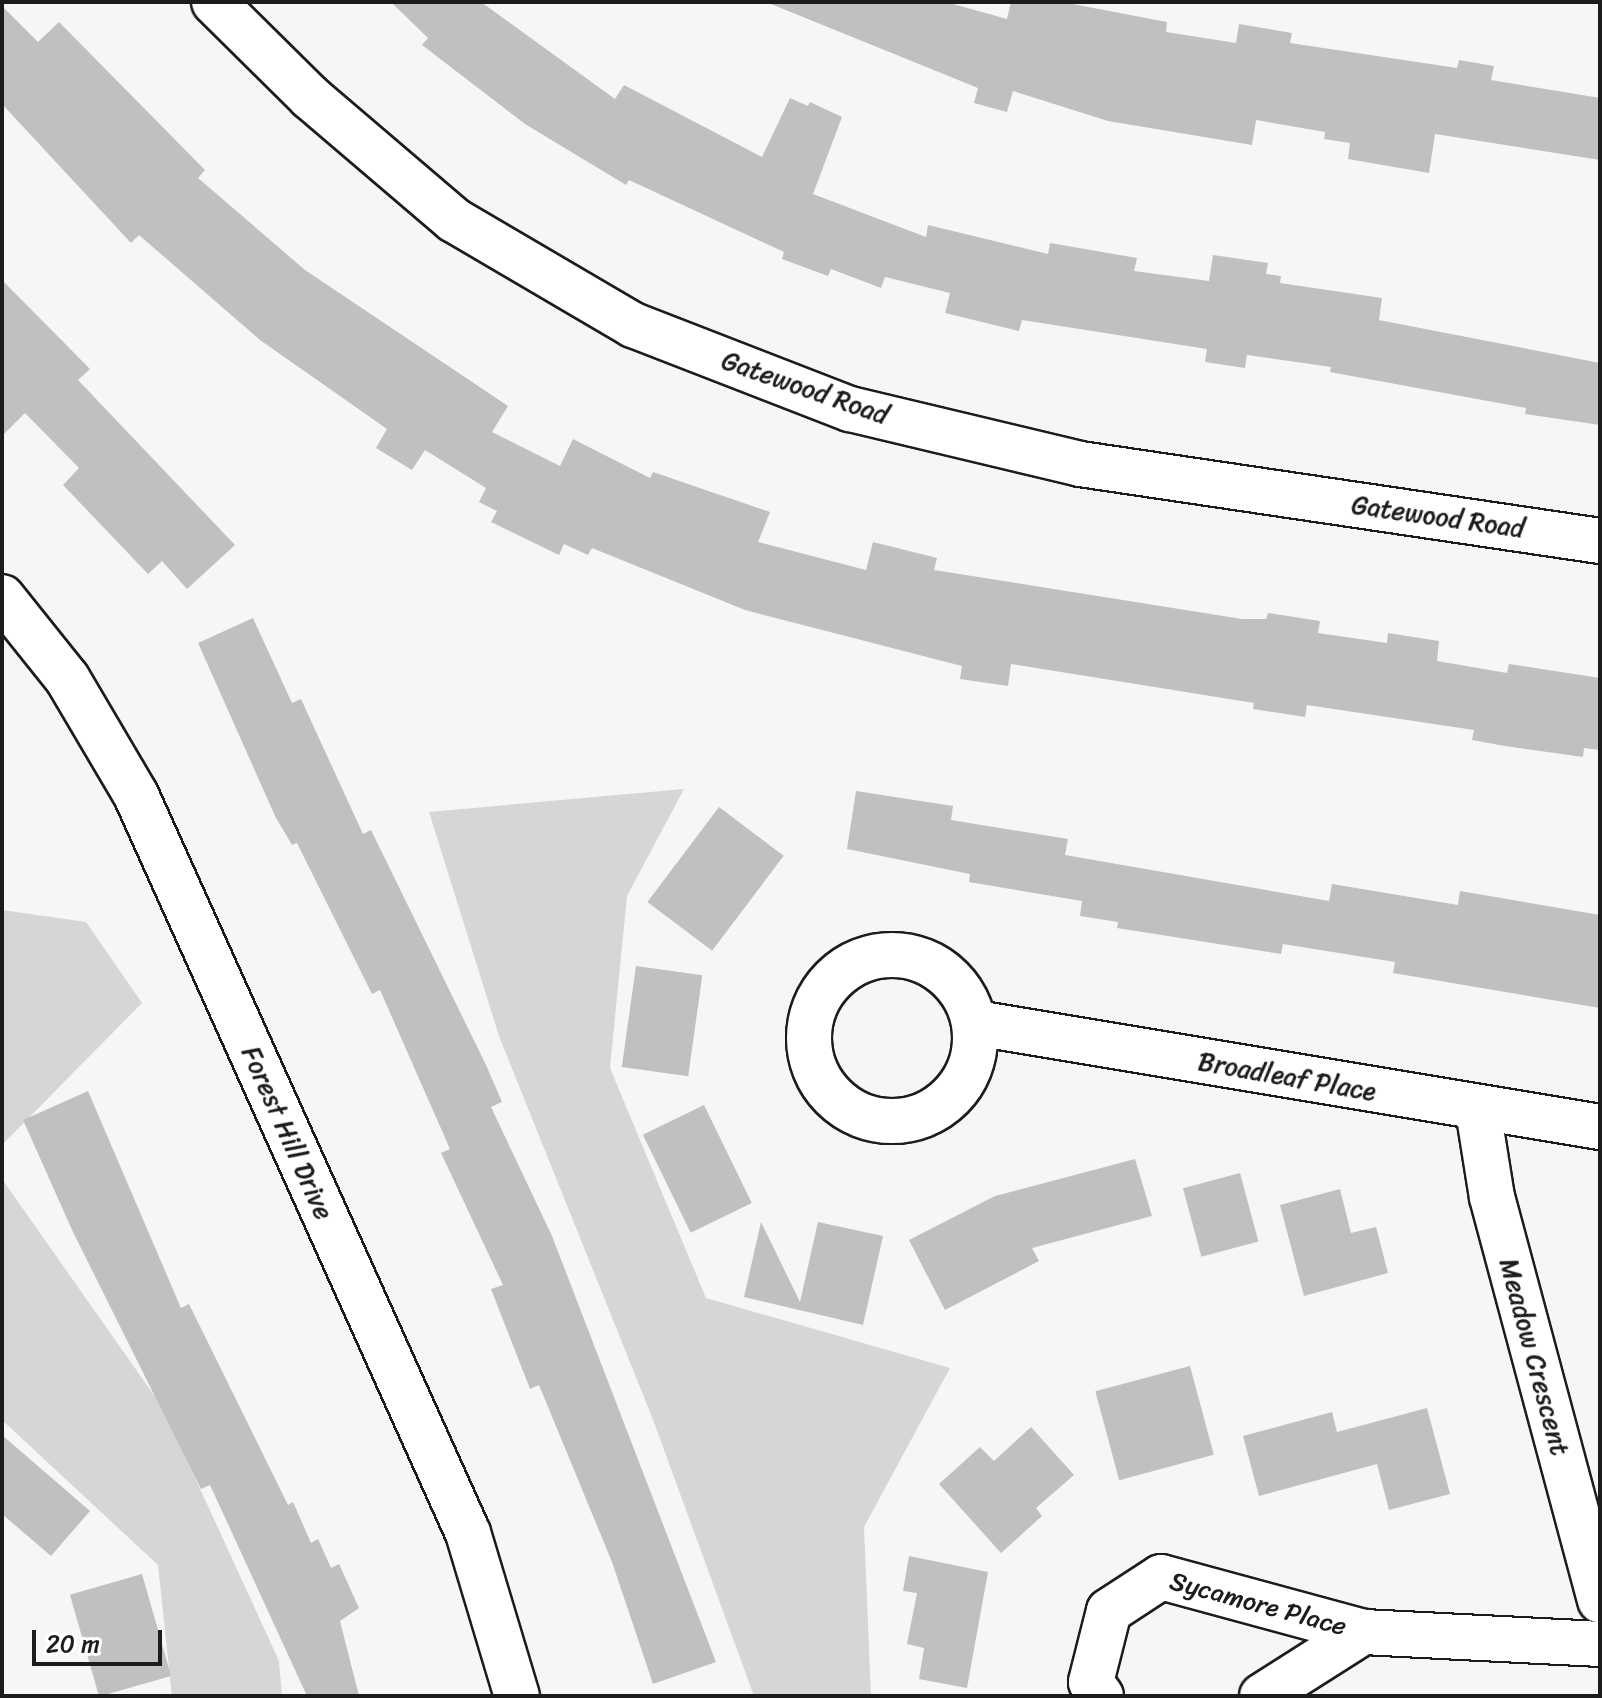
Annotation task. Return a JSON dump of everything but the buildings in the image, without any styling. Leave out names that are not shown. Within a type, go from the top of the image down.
[{"type":"street","name":"Gatewood Road","points":[[214,2],[310,97],[454,220],[633,325],[792,387],[850,409],[1080,464],[1600,541]]},
{"type":"street","name":"Forest Hill Drive","points":[[2,597],[67,678],[136,795],[468,1533],[517,1696]]},
{"type":"street","name":"Broadleaf Place","points":[[976,1023],[1478,1110],[1600,1127]]},
{"type":"street","name":"Meadow Crescent","points":[[1478,1110],[1492,1197],[1600,1601]]},
{"type":"street","name":"Sycamore Place","points":[[1101,1696],[1091,1682],[1109,1611],[1161,1577],[1363,1632],[1600,1644]]},
{"type":"street","name":"Sycamore Place","points":[[1262,1696],[1363,1632]]},
{"type":"shaded area","points":[[684,789],[627,896],[610,1068],[706,1298],[950,1368],[864,1527],[871,1696],[754,1696],[652,1417],[499,1036],[429,812]]},
{"type":"shaded area","points":[[2,910],[86,922],[142,1003],[2,1145]]},
{"type":"shaded area","points":[[2,1179],[163,1408],[279,1661],[282,1696],[172,1696],[158,1565],[2,1420]]}]
